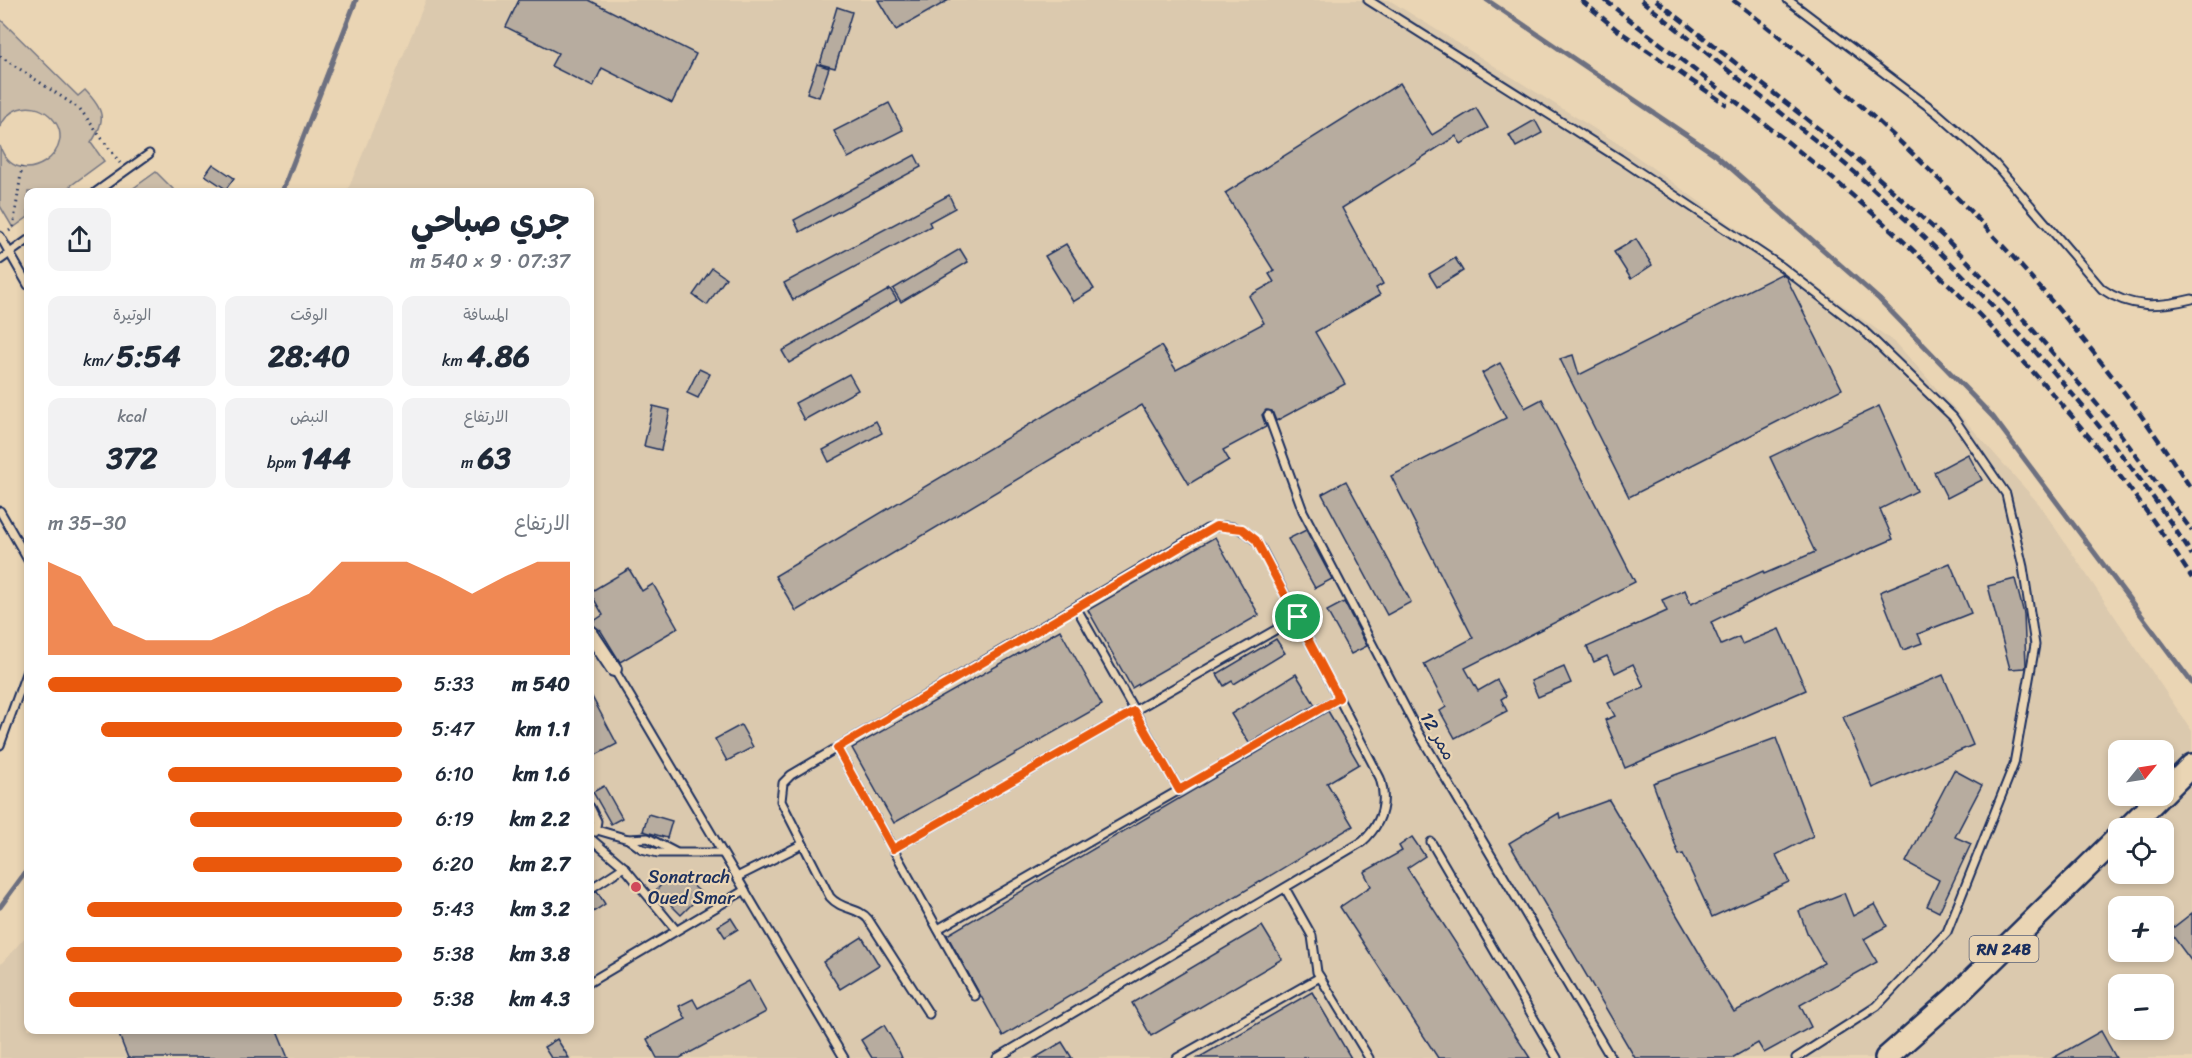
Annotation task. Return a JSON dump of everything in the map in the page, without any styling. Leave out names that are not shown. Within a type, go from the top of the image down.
[{"type":"main road","points":[[2174,782],[2192,765]]},
{"type":"main road","points":[[2138,818],[2150,806]]},
{"type":"main road","name":"RN 24B","points":[[1886,1058],[1955,997],[2108,847]]},
{"type":"street","points":[[594,639],[614,669]]},
{"type":"lane","points":[[1368,0],[1620,159],[1800,280],[1863,329],[1953,417],[2006,494],[2023,567],[2035,645],[2014,764],[1947,932],[1877,1006],[1796,1058]]},
{"type":"lane","points":[[1788,0],[1937,113],[1995,164],[2102,289],[2118,299],[2140,305],[2154,306],[2192,299]]},
{"type":"lane","points":[[101,188],[149,154]]},
{"type":"lane","points":[[0,237],[24,278]]},
{"type":"lane","points":[[0,261],[24,243]]},
{"type":"lane","name":"ممر 12","points":[[1268,415],[1303,512],[1417,730],[1611,1058]]},
{"type":"lane","points":[[0,511],[24,553]]},
{"type":"lane","points":[[929,1014],[868,919],[861,912],[839,905],[830,897],[781,801],[780,789],[786,778],[1207,529],[1225,526],[1242,529],[1256,540],[1380,778],[1383,808],[1376,827],[1362,842],[997,1058]]},
{"type":"lane","points":[[1076,607],[1179,790]]},
{"type":"lane","points":[[893,849],[1298,617]]},
{"type":"lane","points":[[614,669],[844,1058]]},
{"type":"lane","points":[[0,746],[24,679]]},
{"type":"lane","points":[[938,929],[1339,698]]},
{"type":"lane","points":[[837,748],[975,996]]},
{"type":"lane","points":[[594,815],[597,821],[597,830],[594,833]]},
{"type":"lane","points":[[597,830],[628,838],[658,840],[675,852]]},
{"type":"lane","points":[[628,838],[650,852],[699,855],[722,853]]},
{"type":"lane","points":[[594,841],[624,867],[676,930]]},
{"type":"lane","points":[[1431,842],[1557,1058]]},
{"type":"lane","points":[[737,877],[803,844]]},
{"type":"lane","points":[[594,886],[624,867]]},
{"type":"lane","points":[[1285,888],[1312,936],[1315,965],[1320,977],[1369,1058]]},
{"type":"lane","points":[[594,980],[745,890]]},
{"type":"lane","points":[[1177,1058],[1320,977]]},
{"type":"path","points":[[0,57],[80,109],[126,170]]},
{"type":"path","points":[[0,237],[13,228],[22,167]]},
{"type":"shaded area","points":[[426,0],[1389,0],[1622,146],[1897,344],[2039,504],[2192,731],[2192,1058],[0,1058],[0,965],[24,938],[24,1034],[594,1034],[594,188],[349,188]]},
{"type":"shaded area","points":[[0,19],[78,96],[85,90],[96,103],[101,121],[91,143],[104,161],[67,188],[24,188],[24,220],[13,228],[0,206],[0,146],[8,160],[20,167],[33,167],[45,162],[54,153],[60,141],[58,128],[49,115],[35,108],[26,107],[15,110],[0,128]]},
{"type":"shaded area","points":[[156,172],[172,188],[134,188]]},
{"type":"building","points":[[519,0],[589,0],[696,54],[672,103],[602,68],[593,87],[551,66],[558,53],[506,27]]},
{"type":"building","points":[[878,0],[949,0],[896,30]]},
{"type":"building","points":[[837,7],[852,12],[835,68],[820,64]]},
{"type":"building","points":[[817,64],[829,68],[819,97],[807,93]]},
{"type":"building","points":[[1400,83],[1432,135],[1476,108],[1488,128],[1461,144],[1456,136],[1342,208],[1383,284],[1376,288],[1380,295],[1315,332],[1345,384],[1276,421],[1272,411],[1266,410],[1262,415],[1266,427],[1223,450],[1229,460],[1189,484],[1142,405],[796,611],[775,576],[1161,346],[1176,370],[1264,323],[1249,296],[1274,282],[1269,274],[1274,271],[1225,193]]},
{"type":"building","points":[[889,103],[903,130],[848,158],[834,131]]},
{"type":"building","points":[[1535,120],[1542,133],[1516,147],[1509,135]]},
{"type":"building","points":[[915,155],[921,167],[800,232],[794,220]]},
{"type":"building","points":[[213,164],[234,178],[224,188],[205,175]]},
{"type":"building","points":[[949,195],[955,208],[929,222],[931,226],[793,300],[784,283]]},
{"type":"building","points":[[1636,239],[1652,265],[1631,279],[1614,252]]},
{"type":"building","points":[[1066,244],[1094,289],[1073,302],[1045,256]]},
{"type":"building","points":[[960,249],[968,262],[901,302],[893,289]]},
{"type":"building","points":[[1455,258],[1463,271],[1437,287],[1429,274]]},
{"type":"building","points":[[712,268],[726,278],[707,305],[693,295]]},
{"type":"building","points":[[1781,274],[1786,277],[1842,389],[1629,497],[1560,359],[1573,355],[1579,375]]},
{"type":"building","points":[[890,289],[897,300],[789,363],[782,351]]},
{"type":"building","points":[[1500,363],[1525,408],[1542,399],[1635,582],[1465,668],[1478,691],[1497,680],[1506,696],[1501,699],[1507,711],[1455,738],[1440,711],[1446,707],[1424,664],[1473,638],[1391,476],[1506,418],[1482,373]]},
{"type":"building","points":[[699,369],[710,374],[698,398],[687,393]]},
{"type":"building","points":[[849,374],[858,390],[804,420],[795,403]]},
{"type":"building","points":[[653,406],[670,410],[661,450],[644,446]]},
{"type":"building","points":[[1879,406],[1917,491],[1880,509],[1893,539],[1772,592],[1711,622],[1721,645],[1739,637],[1742,644],[1779,629],[1806,690],[1625,768],[1605,720],[1615,716],[1608,703],[1644,687],[1633,664],[1615,673],[1607,656],[1594,662],[1587,647],[1667,611],[1662,600],[1685,590],[1691,604],[1763,571],[1764,574],[1815,552],[1770,457]]},
{"type":"building","points":[[876,421],[882,433],[829,462],[823,450]]},
{"type":"building","points":[[1968,454],[1982,480],[1947,498],[1934,472]]},
{"type":"building","points":[[1346,481],[1411,602],[1387,615],[1322,494]]},
{"type":"building","points":[[1306,530],[1332,579],[1315,588],[1288,539]]},
{"type":"building","points":[[1215,537],[1259,615],[1132,688],[1088,610]]},
{"type":"building","points":[[1950,563],[1971,613],[1918,634],[1922,643],[1903,650],[1880,592]]},
{"type":"building","points":[[629,569],[642,591],[653,584],[678,628],[620,662],[601,631],[594,625],[594,621],[603,615],[594,599],[594,590]]},
{"type":"building","points":[[2015,579],[2024,614],[2026,666],[2010,669],[1988,586]]},
{"type":"building","points":[[1344,602],[1367,646],[1351,654],[1327,611]]},
{"type":"building","points":[[1060,630],[1102,705],[894,823],[852,748]]},
{"type":"building","points":[[1276,639],[1285,653],[1234,684],[1232,681],[1224,686],[1217,674]]},
{"type":"building","points":[[1564,667],[1571,683],[1538,697],[1531,681]]},
{"type":"building","points":[[1296,674],[1315,705],[1249,743],[1231,714]]},
{"type":"building","points":[[1943,675],[1973,745],[1873,788],[1843,717]]},
{"type":"building","points":[[594,701],[617,744],[596,755],[594,751]]},
{"type":"building","points":[[1328,711],[1359,764],[1327,783],[1353,826],[1003,1036],[947,935]]},
{"type":"building","points":[[741,725],[753,747],[727,761],[715,739]]},
{"type":"building","points":[[1776,738],[1813,836],[1776,855],[1789,882],[1712,917],[1683,854],[1679,855],[1653,783]]},
{"type":"building","points":[[1954,770],[1982,785],[1955,837],[1971,844],[1939,912],[1927,906],[1939,880],[1906,862]]},
{"type":"building","points":[[604,786],[622,818],[611,824],[594,791]]},
{"type":"building","points":[[1609,800],[1734,1012],[1824,963],[1808,935],[1799,911],[1844,893],[1853,916],[1875,904],[1887,926],[1864,939],[1877,962],[1800,1005],[1811,1027],[1764,1053],[1758,1043],[1732,1058],[1635,1058],[1509,843],[1559,813],[1560,818]]},
{"type":"building","points":[[648,814],[672,821],[667,838],[643,831]]},
{"type":"building","points":[[1412,837],[1425,856],[1407,868],[1530,1058],[1438,1058],[1340,907],[1371,886],[1364,872],[1402,851],[1399,846]]},
{"type":"building","points":[[683,876],[702,894],[681,915],[656,890],[670,877],[676,883]]},
{"type":"building","points":[[597,891],[605,904],[594,911],[594,893]]},
{"type":"building","points":[[2192,913],[2192,962],[2174,938],[2174,927]]},
{"type":"building","points":[[731,918],[738,929],[725,937],[718,926]]},
{"type":"building","points":[[1262,926],[1282,959],[1151,1036],[1132,1003]]},
{"type":"building","points":[[862,937],[879,965],[840,989],[823,962]]},
{"type":"building","points":[[749,981],[766,1012],[680,1058],[657,1058],[647,1039],[686,1019],[679,1006],[693,999],[698,1008]]},
{"type":"building","points":[[1312,992],[1351,1058],[1198,1058]]},
{"type":"building","points":[[884,1025],[902,1058],[872,1058],[861,1040]]},
{"type":"building","points":[[2101,1031],[2116,1058],[2053,1058]]},
{"type":"building","points":[[278,1034],[288,1058],[128,1058],[119,1035]]},
{"type":"building","points":[[557,1039],[569,1058],[551,1058],[544,1047]]},
{"type":"building","points":[[1062,1042],[1072,1058],[1035,1058]]},
{"type":"waterway","points":[[284,188],[356,0]]},
{"type":"waterway","points":[[1487,0],[1716,155],[1879,299],[1993,417],[2192,683]]},
{"type":"waterway","points":[[0,907],[24,874]]},
{"type":"railway","points":[[1581,0],[1616,29],[1727,105]]},
{"type":"railway","points":[[1605,0],[1829,176],[1907,244],[1952,288],[2039,379],[2080,426],[2157,526],[2192,578]]},
{"type":"railway","points":[[1641,0],[1852,170],[1952,264],[1996,309],[2080,403],[2120,452],[2192,555]]},
{"type":"railway","points":[[1656,0],[1862,163],[1948,241],[2027,323],[2107,416],[2192,531]]},
{"type":"railway","points":[[1733,0],[1863,107],[1984,225],[2094,353],[2145,420],[2192,490]]},
{"type":"place","name":"Sonatrach Oued Smar","points":[[636,887]]},
{"type":"route","points":[[1216,526],[1242,529],[1256,540],[1298,617],[1339,698],[1179,790],[1134,711],[893,849],[837,748],[1207,529],[1216,526]]}]
